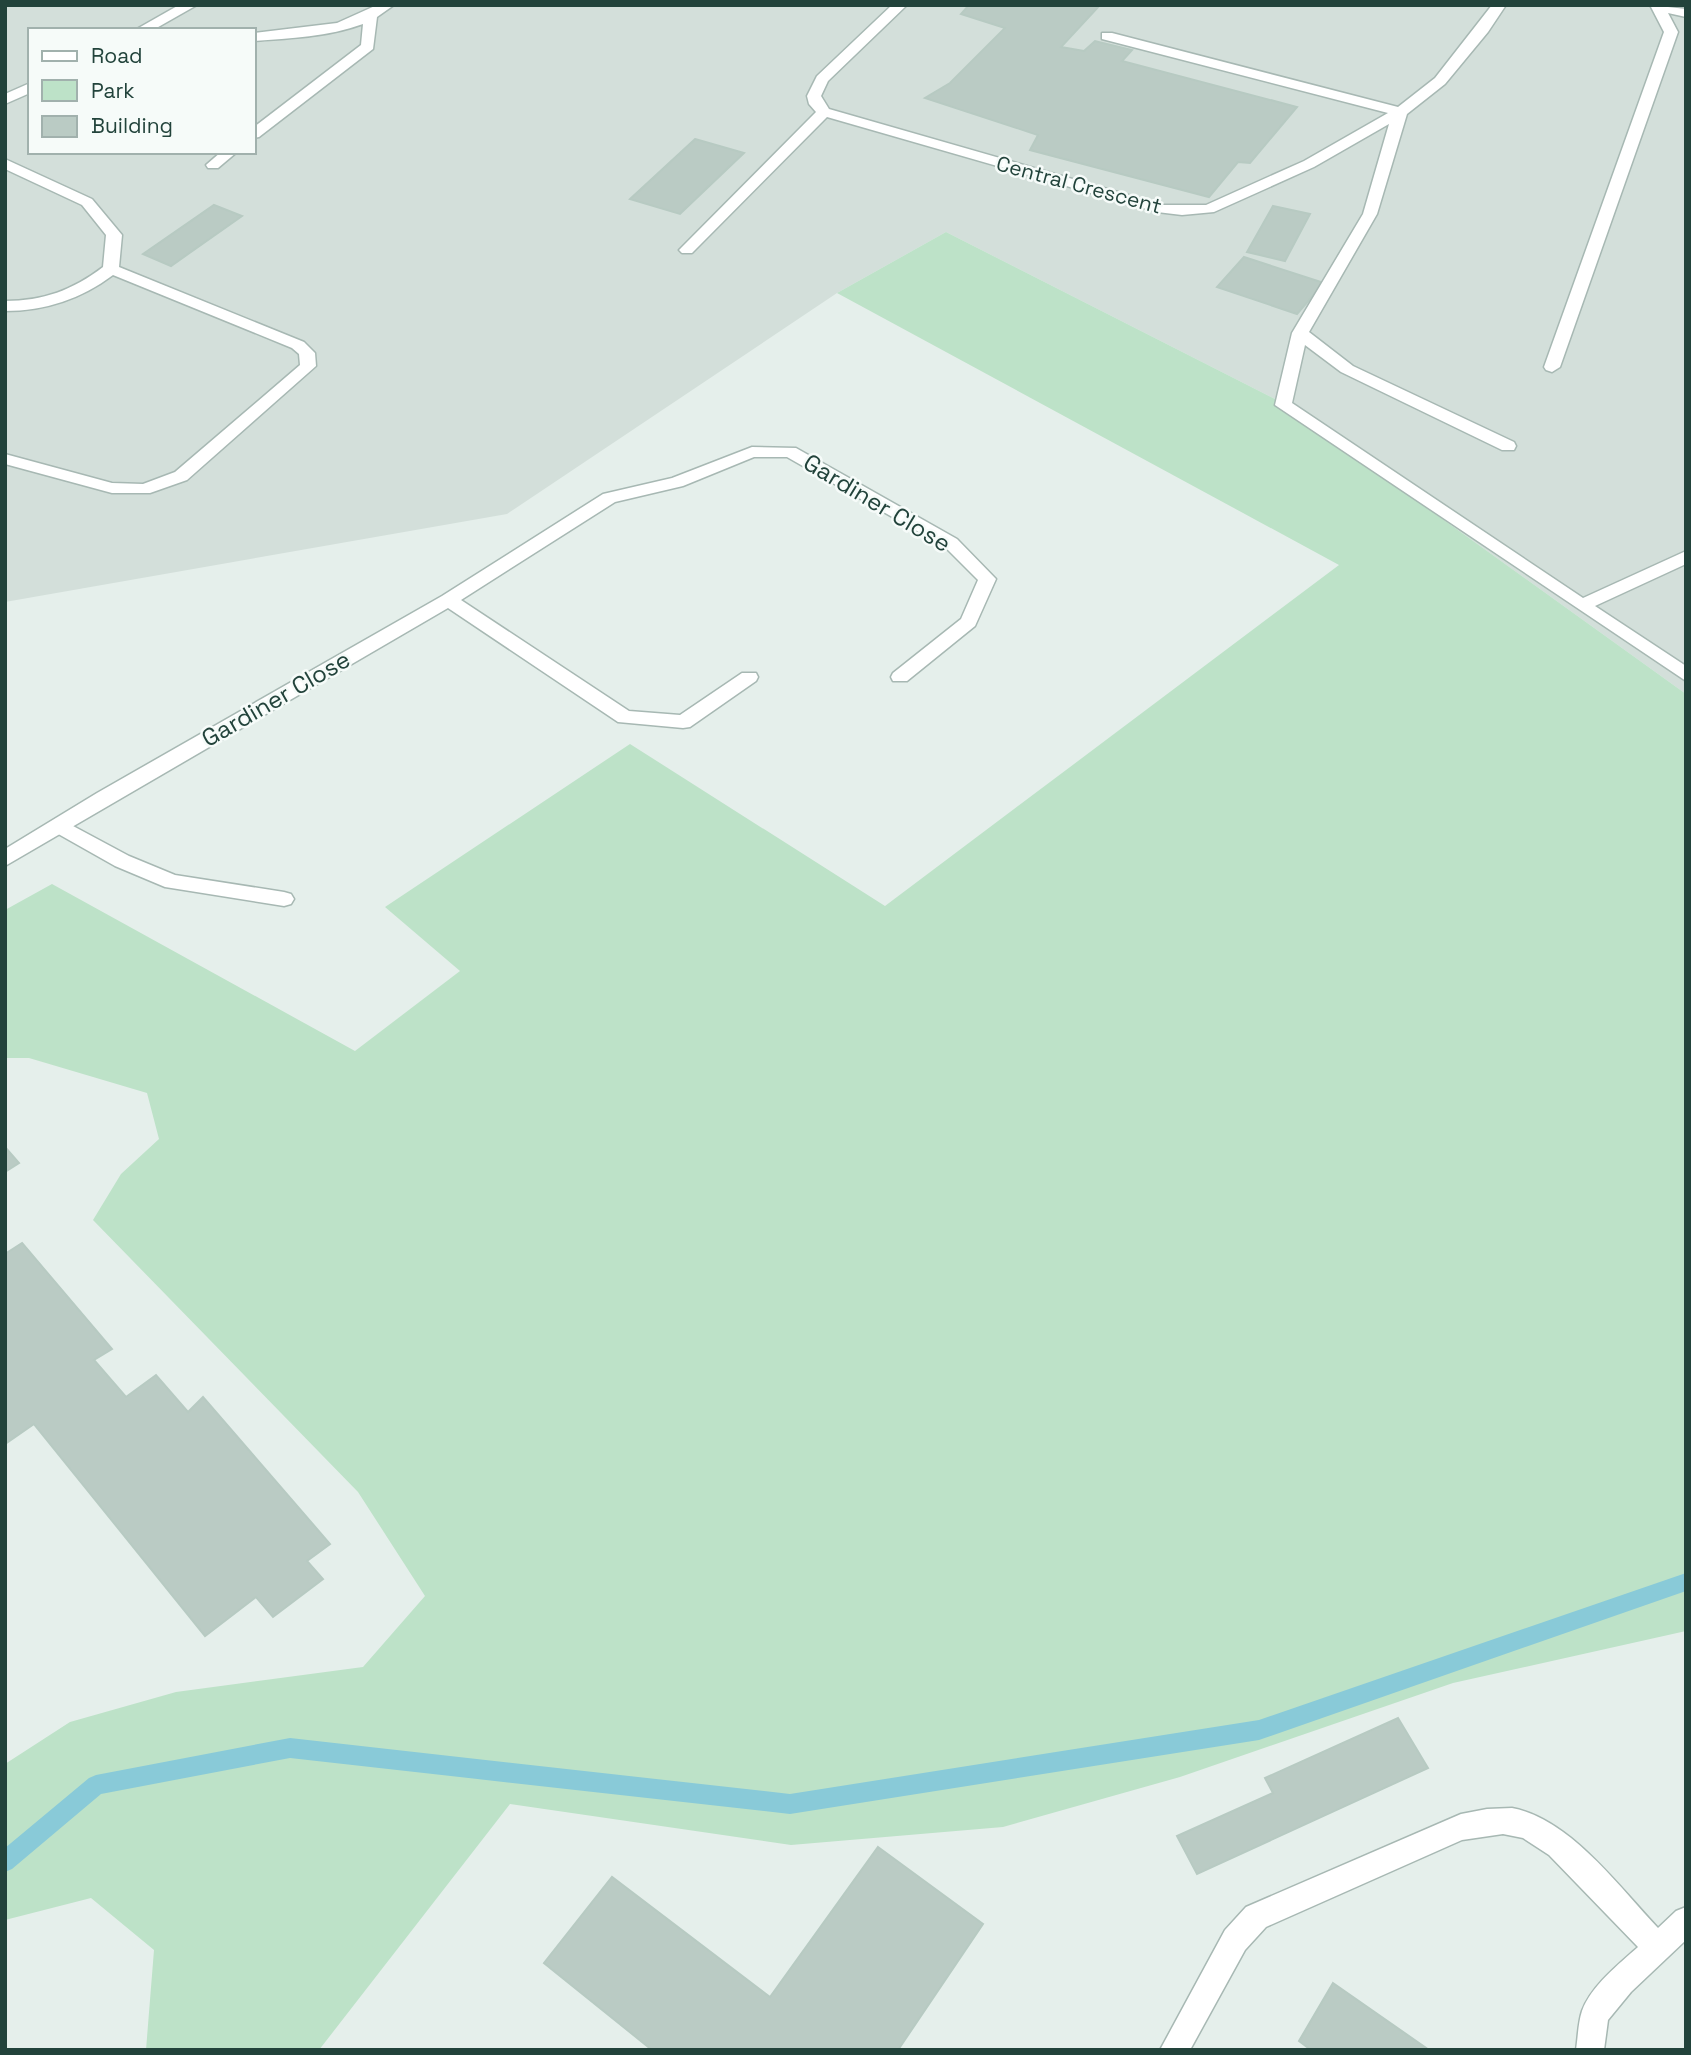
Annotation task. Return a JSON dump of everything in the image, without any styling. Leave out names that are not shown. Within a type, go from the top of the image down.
[{"type":"street","points":[[146,28],[190,5]]},
{"type":"street","points":[[256,37],[338,29],[370,17],[387,5]]},
{"type":"street","points":[[687,250],[824,113],[816,104],[814,96],[822,79],[900,5]]},
{"type":"street","name":"Central Crescent","points":[[824,113],[1119,198],[1182,211],[1209,209],[1309,164],[1400,111],[1440,81],[1499,5]]},
{"type":"street","points":[[1658,6],[1686,13]]},
{"type":"street","points":[[1552,367],[1671,32],[1658,6]]},
{"type":"street","points":[[256,132],[368,46],[370,17]]},
{"type":"street","points":[[1107,36],[1400,111],[1370,214],[1300,332],[1283,404],[1686,675]]},
{"type":"street","points":[[5,100],[28,88]]},
{"type":"street","points":[[213,165],[227,154]]},
{"type":"street","points":[[5,163],[88,202],[114,235],[111,269],[92,284],[49,303],[5,306]]},
{"type":"street","points":[[5,459],[112,488],[144,489],[181,476],[308,366],[307,353],[298,345],[111,269]]},
{"type":"street","points":[[1300,332],[1347,369],[1508,446]]},
{"type":"street","name":"Gardiner Close","points":[[5,859],[104,798],[448,600],[609,498],[677,482],[752,452],[790,452],[951,543],[987,579],[970,622],[900,677]]},
{"type":"street","points":[[1582,605],[1686,557]]},
{"type":"street","points":[[448,600],[625,717],[683,722],[748,677]]},
{"type":"street","points":[[60,826],[122,862],[172,882],[284,899]]},
{"type":"street","points":[[1174,2050],[1235,1940],[1256,1917],[1461,1827],[1495,1819],[1530,1826],[1558,1846],[1658,1948]]},
{"type":"street","points":[[1590,2050],[1595,2014],[1621,1982],[1686,1921]]},
{"type":"shaded area","points":[[5,5],[1686,5],[1686,694],[1277,400],[946,232],[837,293],[507,514],[5,602]]},
{"type":"green space","points":[[946,232],[1277,400],[1686,694],[1686,1631],[1453,1683],[1180,1777],[1003,1827],[791,1845],[510,1804],[319,2050],[146,2050],[154,1950],[91,1898],[5,1920],[5,1764],[70,1722],[176,1692],[363,1667],[425,1596],[358,1492],[93,1220],[121,1174],[159,1139],[147,1093],[29,1058],[5,1058],[5,910],[52,884],[355,1051],[460,971],[385,907],[630,744],[885,906],[1339,565],[837,293]]},
{"type":"building","points":[[969,5],[1100,5],[1061,47],[1084,51],[1095,41],[1132,50],[1122,61],[1297,107],[1250,163],[1238,162],[1209,197],[1030,150],[1038,135],[925,98],[950,83],[1005,28],[961,14]]},
{"type":"building","points":[[695,139],[744,153],[680,214],[630,199]]},
{"type":"building","points":[[214,205],[242,216],[171,266],[143,254]]},
{"type":"building","points":[[1273,206],[1310,214],[1285,261],[1247,252]]},
{"type":"building","points":[[1244,257],[1324,283],[1297,314],[1217,287]]},
{"type":"building","points":[[5,1147],[19,1163],[5,1172]]},
{"type":"building","points":[[22,1243],[112,1349],[94,1360],[126,1397],[156,1375],[188,1412],[203,1397],[330,1544],[307,1561],[323,1579],[273,1617],[256,1597],[205,1636],[34,1424],[5,1444],[5,1254]]},
{"type":"building","points":[[1398,1718],[1428,1768],[1197,1874],[1177,1836],[1273,1793],[1265,1778]]},
{"type":"building","points":[[878,1847],[983,1924],[898,2050],[652,2050],[544,1963],[612,1877],[770,1997]]},
{"type":"building","points":[[1333,1983],[1429,2050],[1311,2050],[1299,2041]]},
{"type":"waterway","points":[[5,1862],[96,1785],[290,1748],[790,1804],[1259,1730],[1686,1582]]}]
